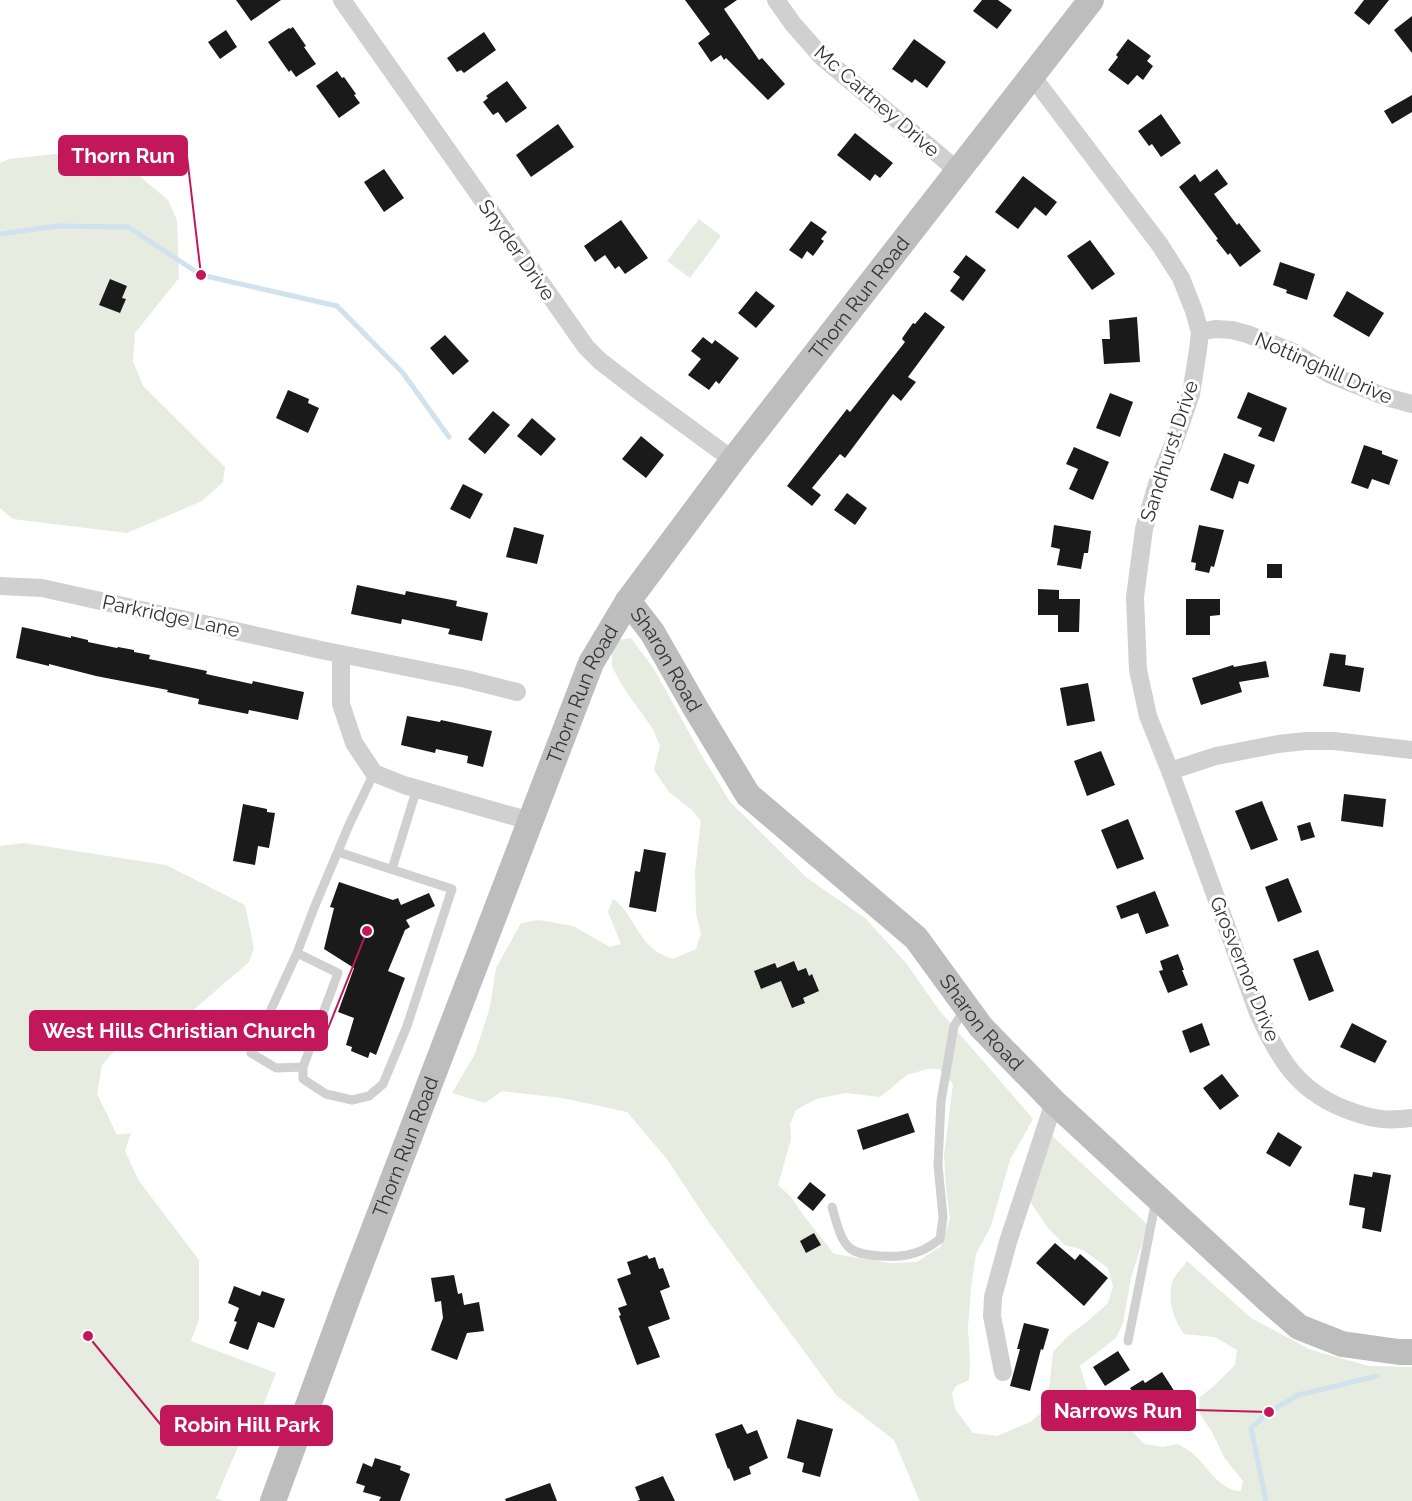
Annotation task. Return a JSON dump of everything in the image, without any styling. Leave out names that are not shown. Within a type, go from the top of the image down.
[{"type":"street","name":"Snyder Drive","points":[[342,0],[586,347],[600,361],[733,460]]},
{"type":"street","name":"Mc Cartney Drive","points":[[776,0],[793,24],[822,57],[957,170]]},
{"type":"street","name":"Thorn Run Road","points":[[273,1501],[352,1283],[591,663],[628,602],[733,460],[1091,0]]},
{"type":"street","name":"Sandhurst Drive","points":[[1032,76],[1160,245],[1181,278],[1200,332],[1191,394],[1182,423],[1157,483],[1144,529],[1135,597],[1138,670],[1148,716],[1170,771]]},
{"type":"street","name":"Nottinghill Drive","points":[[1200,332],[1215,329],[1246,334],[1293,352],[1331,375],[1386,398],[1412,404]]},
{"type":"street","name":"Parkridge Lane","points":[[0,586],[42,588],[517,692]]},
{"type":"street","name":"Sharon Road","points":[[628,602],[652,632],[748,795],[916,938],[981,1026],[1054,1102],[1299,1327],[1342,1344],[1399,1353],[1412,1352]]},
{"type":"street","points":[[341,654],[341,704],[354,743],[374,773],[530,821]]},
{"type":"street","points":[[1170,771],[1216,756],[1306,741],[1334,741],[1412,750]]},
{"type":"street","name":"Grosvernor Drive","points":[[1170,771],[1258,1013],[1286,1064],[1311,1090],[1340,1108],[1372,1119],[1412,1118]]},
{"type":"street","points":[[1003,1372],[992,1316],[993,1297],[1008,1242],[1054,1102]]},
{"type":"lane","points":[[303,1067],[276,1068],[251,1053],[297,953],[314,908],[374,773]]},
{"type":"lane","points":[[392,869],[417,788]]},
{"type":"lane","points":[[297,953],[338,973],[303,1067],[303,1078],[326,1094],[352,1100],[369,1096],[383,1084],[407,1026],[452,888],[338,852]]},
{"type":"lane","points":[[832,1207],[843,1240],[851,1249],[865,1255],[910,1255],[940,1239],[943,1217],[938,1165],[940,1101],[954,1026],[967,1007]]},
{"type":"lane","points":[[1128,1341],[1156,1197]]},
{"type":"shaded area","points":[[56,154],[131,169],[168,200],[177,220],[179,278],[135,333],[133,361],[143,386],[225,467],[223,482],[202,501],[127,533],[13,519],[0,508],[0,163],[9,159]]},
{"type":"shaded area","points":[[699,219],[721,236],[690,278],[667,261]]},
{"type":"shaded area","points":[[631,638],[654,669],[730,802],[807,878],[865,918],[906,963],[939,1010],[1033,1119],[1010,1160],[991,1226],[976,1254],[968,1328],[969,1380],[956,1386],[952,1393],[955,1409],[973,1433],[997,1436],[1030,1422],[1044,1411],[1053,1352],[1067,1337],[1108,1303],[1113,1286],[1108,1268],[1083,1250],[1065,1245],[1048,1228],[1031,1203],[1031,1190],[1049,1133],[1148,1225],[1131,1278],[1123,1323],[1116,1338],[1080,1366],[1088,1392],[1124,1422],[1144,1444],[1163,1447],[1178,1444],[1197,1457],[1226,1487],[1241,1491],[1243,1481],[1224,1457],[1200,1414],[1199,1398],[1235,1365],[1237,1350],[1215,1337],[1184,1334],[1180,1329],[1174,1316],[1170,1294],[1174,1278],[1187,1261],[1251,1318],[1311,1350],[1369,1366],[1412,1367],[1412,1501],[920,1501],[894,1440],[837,1396],[708,1221],[667,1159],[627,1112],[562,1098],[502,1091],[485,1103],[452,1093],[475,1054],[490,1007],[496,968],[521,923],[539,920],[573,926],[610,947],[621,944],[608,912],[613,899],[620,904],[649,946],[658,952],[673,959],[696,949],[701,934],[696,913],[695,871],[701,821],[692,810],[669,792],[654,770],[660,746],[653,729],[625,690],[612,667],[612,651],[619,640]],"holes":[[[927,1069],[939,1069],[953,1084],[944,1155],[950,1218],[941,1246],[917,1262],[890,1263],[834,1254],[790,1196],[778,1185],[791,1139],[790,1124],[796,1110],[816,1099],[846,1093],[880,1097],[907,1075]]]},
{"type":"shaded area","points":[[24,843],[166,865],[245,905],[254,948],[249,962],[190,1013],[122,1042],[102,1065],[97,1094],[117,1135],[131,1133],[125,1151],[139,1181],[199,1260],[199,1320],[191,1341],[276,1373],[262,1409],[255,1407],[216,1498],[223,1501],[0,1501],[0,846]]},
{"type":"building","points":[[236,0],[281,0],[251,21]]},
{"type":"building","points":[[685,0],[737,0],[724,9],[759,60],[762,58],[785,84],[768,100],[726,58],[724,60],[721,55],[711,62],[698,43],[710,34]]},
{"type":"building","points":[[982,0],[998,0],[1012,10],[997,29],[973,11]]},
{"type":"building","points":[[1364,0],[1389,0],[1369,25],[1354,13]]},
{"type":"building","points":[[1412,16],[1412,53],[1394,30]]},
{"type":"building","points":[[293,27],[316,64],[296,77],[291,70],[289,72],[268,42]]},
{"type":"building","points":[[226,30],[237,47],[220,59],[208,42]]},
{"type":"building","points":[[484,32],[496,50],[464,73],[461,70],[457,72],[447,58]]},
{"type":"building","points":[[914,39],[946,62],[927,88],[915,79],[912,83],[892,69]]},
{"type":"building","points":[[1128,39],[1151,56],[1147,61],[1153,66],[1143,80],[1137,75],[1128,85],[1108,70]]},
{"type":"building","points":[[337,71],[342,78],[344,77],[360,103],[339,118],[316,86]]},
{"type":"building","points":[[507,81],[527,108],[506,123],[498,112],[493,115],[483,102],[488,98],[486,96]]},
{"type":"building","points":[[1412,95],[1412,112],[1392,124],[1384,111]]},
{"type":"building","points":[[1161,114],[1181,143],[1161,157],[1152,144],[1149,146],[1138,131]]},
{"type":"building","points":[[558,124],[574,147],[531,177],[516,155]]},
{"type":"building","points":[[855,133],[893,163],[880,178],[875,174],[870,181],[837,155]]},
{"type":"building","points":[[384,169],[404,198],[384,212],[364,182]]},
{"type":"building","points":[[1217,169],[1228,184],[1214,194],[1237,225],[1239,223],[1261,251],[1240,267],[1230,253],[1228,255],[1216,240],[1218,239],[1179,187],[1195,174],[1200,182]]},
{"type":"building","points":[[1023,176],[1057,202],[1046,216],[1035,207],[1018,229],[995,212]]},
{"type":"building","points":[[621,220],[648,258],[625,274],[619,266],[615,269],[605,255],[595,262],[584,246]]},
{"type":"building","points":[[811,221],[827,232],[821,239],[824,241],[813,256],[807,251],[802,259],[789,250]]},
{"type":"building","points":[[1090,240],[1115,274],[1092,290],[1067,256]]},
{"type":"building","points":[[966,255],[986,270],[963,301],[950,291],[960,277],[953,272]]},
{"type":"building","points":[[1280,262],[1315,274],[1307,300],[1286,293],[1287,290],[1273,285]]},
{"type":"building","points":[[110,279],[127,286],[122,298],[126,299],[120,313],[99,305]]},
{"type":"building","points":[[756,291],[775,306],[756,328],[738,313]]},
{"type":"building","points":[[1347,291],[1384,313],[1369,337],[1333,316]]},
{"type":"building","points":[[925,312],[945,327],[908,377],[916,382],[901,401],[893,394],[845,458],[840,454],[812,488],[821,495],[812,506],[787,486],[847,409],[850,412],[905,342],[902,339],[913,323],[915,324]]},
{"type":"building","points":[[1137,317],[1140,362],[1104,364],[1102,339],[1110,339],[1109,320]]},
{"type":"building","points":[[445,335],[469,361],[453,375],[430,348]]},
{"type":"building","points":[[703,337],[712,344],[715,340],[739,358],[719,384],[716,381],[709,390],[688,375],[701,359],[691,351]]},
{"type":"building","points":[[288,390],[309,399],[308,403],[319,408],[308,433],[276,418]]},
{"type":"building","points":[[1248,392],[1287,408],[1274,442],[1258,436],[1262,428],[1237,418]]},
{"type":"building","points":[[1110,393],[1133,402],[1120,437],[1096,428]]},
{"type":"building","points":[[493,411],[510,425],[485,454],[468,439]]},
{"type":"building","points":[[532,418],[556,439],[541,456],[517,436]]},
{"type":"building","points":[[641,436],[664,455],[646,478],[622,459]]},
{"type":"building","points":[[1364,445],[1398,460],[1389,485],[1372,479],[1368,489],[1351,483]]},
{"type":"building","points":[[1074,447],[1109,462],[1093,500],[1069,489],[1078,469],[1066,464]]},
{"type":"building","points":[[1224,453],[1255,465],[1248,484],[1239,481],[1233,499],[1210,490]]},
{"type":"building","points":[[463,484],[483,494],[470,519],[450,509]]},
{"type":"building","points":[[847,493],[867,508],[855,525],[834,510]]},
{"type":"building","points":[[1054,525],[1091,531],[1088,553],[1084,553],[1081,569],[1057,565],[1060,549],[1051,547]]},
{"type":"building","points":[[1199,525],[1224,530],[1214,567],[1211,566],[1209,573],[1195,570],[1196,563],[1191,562]]},
{"type":"building","points":[[514,527],[544,535],[537,564],[506,557]]},
{"type":"building","points":[[1267,564],[1282,564],[1282,578],[1267,578]]},
{"type":"building","points":[[357,585],[405,595],[406,591],[457,601],[456,606],[488,613],[482,641],[448,634],[450,629],[402,619],[401,624],[351,614]]},
{"type":"building","points":[[1038,589],[1059,590],[1059,599],[1080,599],[1079,632],[1058,632],[1058,615],[1038,615]]},
{"type":"building","points":[[1186,599],[1220,599],[1220,615],[1210,616],[1210,635],[1186,635]]},
{"type":"building","points":[[22,627],[134,650],[134,652],[150,655],[149,659],[207,671],[206,674],[304,692],[298,720],[249,710],[248,714],[198,704],[199,699],[167,692],[168,690],[16,658]]},
{"type":"building","points":[[1330,653],[1346,655],[1345,665],[1364,668],[1360,692],[1323,686]]},
{"type":"building","points":[[1266,661],[1269,677],[1239,682],[1242,692],[1201,705],[1192,678],[1233,665],[1234,667]]},
{"type":"building","points":[[1088,683],[1095,721],[1067,726],[1060,688]]},
{"type":"building","points":[[407,716],[440,722],[441,720],[492,731],[483,767],[467,763],[468,756],[436,749],[435,753],[401,745]]},
{"type":"building","points":[[1101,751],[1115,785],[1087,796],[1074,761]]},
{"type":"building","points":[[1344,794],[1386,799],[1383,827],[1341,821]]},
{"type":"building","points":[[1262,801],[1278,840],[1251,850],[1235,811]]},
{"type":"building","points":[[243,804],[275,813],[269,848],[258,846],[255,865],[233,861]]},
{"type":"building","points":[[1128,819],[1144,859],[1117,869],[1101,830]]},
{"type":"building","points":[[1310,822],[1315,837],[1301,841],[1297,826]]},
{"type":"building","points":[[644,849],[666,853],[656,912],[629,907],[635,871],[640,872]]},
{"type":"building","points":[[1288,878],[1302,912],[1278,922],[1265,887]]},
{"type":"building","points":[[339,882],[393,900],[398,898],[401,905],[429,893],[435,906],[406,920],[410,927],[405,930],[388,971],[405,978],[376,1055],[370,1052],[368,1058],[351,1051],[352,1047],[346,1045],[354,1018],[338,1012],[354,968],[324,949],[334,908],[330,907]]},
{"type":"building","points":[[1155,891],[1169,926],[1146,934],[1138,913],[1121,919],[1116,906]]},
{"type":"building","points":[[1318,950],[1334,991],[1309,1001],[1293,959]]},
{"type":"building","points":[[1178,954],[1188,985],[1168,993],[1159,971],[1163,970],[1160,961]]},
{"type":"building","points":[[794,961],[798,971],[806,968],[809,976],[812,974],[819,991],[803,998],[805,1003],[792,1008],[781,981],[761,989],[754,971],[775,963],[777,968]]},
{"type":"building","points":[[1202,1023],[1210,1045],[1190,1053],[1182,1031]]},
{"type":"building","points":[[1352,1023],[1387,1041],[1375,1063],[1340,1047]]},
{"type":"building","points":[[1222,1074],[1239,1096],[1220,1110],[1203,1088]]},
{"type":"building","points":[[908,1113],[915,1132],[863,1150],[857,1130]]},
{"type":"building","points":[[1278,1132],[1302,1147],[1290,1167],[1266,1153]]},
{"type":"building","points":[[1373,1172],[1391,1175],[1381,1232],[1362,1228],[1365,1208],[1349,1205],[1354,1174],[1372,1177]]},
{"type":"building","points":[[810,1182],[826,1195],[813,1211],[797,1198]]},
{"type":"building","points":[[814,1233],[821,1245],[806,1253],[800,1241]]},
{"type":"building","points":[[1055,1243],[1075,1260],[1080,1254],[1108,1278],[1084,1306],[1036,1263]]},
{"type":"building","points":[[647,1255],[649,1259],[655,1257],[659,1269],[663,1268],[670,1287],[660,1291],[670,1319],[648,1327],[660,1357],[637,1365],[619,1316],[621,1315],[618,1308],[627,1305],[617,1279],[631,1274],[627,1262]]},
{"type":"building","points":[[454,1275],[458,1294],[462,1293],[464,1305],[479,1302],[484,1331],[467,1333],[457,1360],[431,1350],[443,1318],[441,1301],[435,1302],[431,1278]]},
{"type":"building","points":[[234,1286],[260,1296],[262,1291],[285,1299],[274,1328],[258,1322],[248,1350],[229,1343],[237,1322],[234,1321],[239,1308],[228,1303]]},
{"type":"building","points":[[1024,1323],[1049,1329],[1030,1391],[1010,1386]]},
{"type":"building","points":[[1118,1351],[1130,1370],[1105,1386],[1093,1367]]},
{"type":"building","points":[[1162,1372],[1184,1406],[1150,1428],[1140,1413],[1144,1410],[1130,1388],[1143,1380],[1145,1383]]},
{"type":"building","points":[[797,1419],[833,1429],[820,1477],[802,1472],[804,1463],[787,1458]]},
{"type":"building","points":[[742,1424],[747,1434],[757,1430],[768,1458],[749,1467],[751,1474],[734,1481],[715,1434]]},
{"type":"building","points":[[375,1458],[401,1466],[400,1470],[410,1474],[400,1501],[379,1501],[381,1497],[363,1492],[365,1486],[356,1483],[363,1463],[372,1467]]},
{"type":"building","points":[[663,1476],[675,1501],[637,1501],[640,1500],[635,1487]]},
{"type":"building","points":[[550,1483],[557,1501],[506,1501],[505,1499]]},
{"type":"waterway","points":[[0,234],[57,226],[128,227],[201,275],[337,306],[403,373],[449,437]]},
{"type":"waterway","points":[[1266,1501],[1251,1428],[1269,1412],[1298,1395],[1377,1376]]},
{"type":"place","name":"Thorn Run","points":[[201,275]]},
{"type":"place","name":"West Hills Christian Church","points":[[367,931]]},
{"type":"place","name":"Robin Hill Park","points":[[88,1336]]},
{"type":"place","name":"Narrows Run","points":[[1269,1412]]}]
